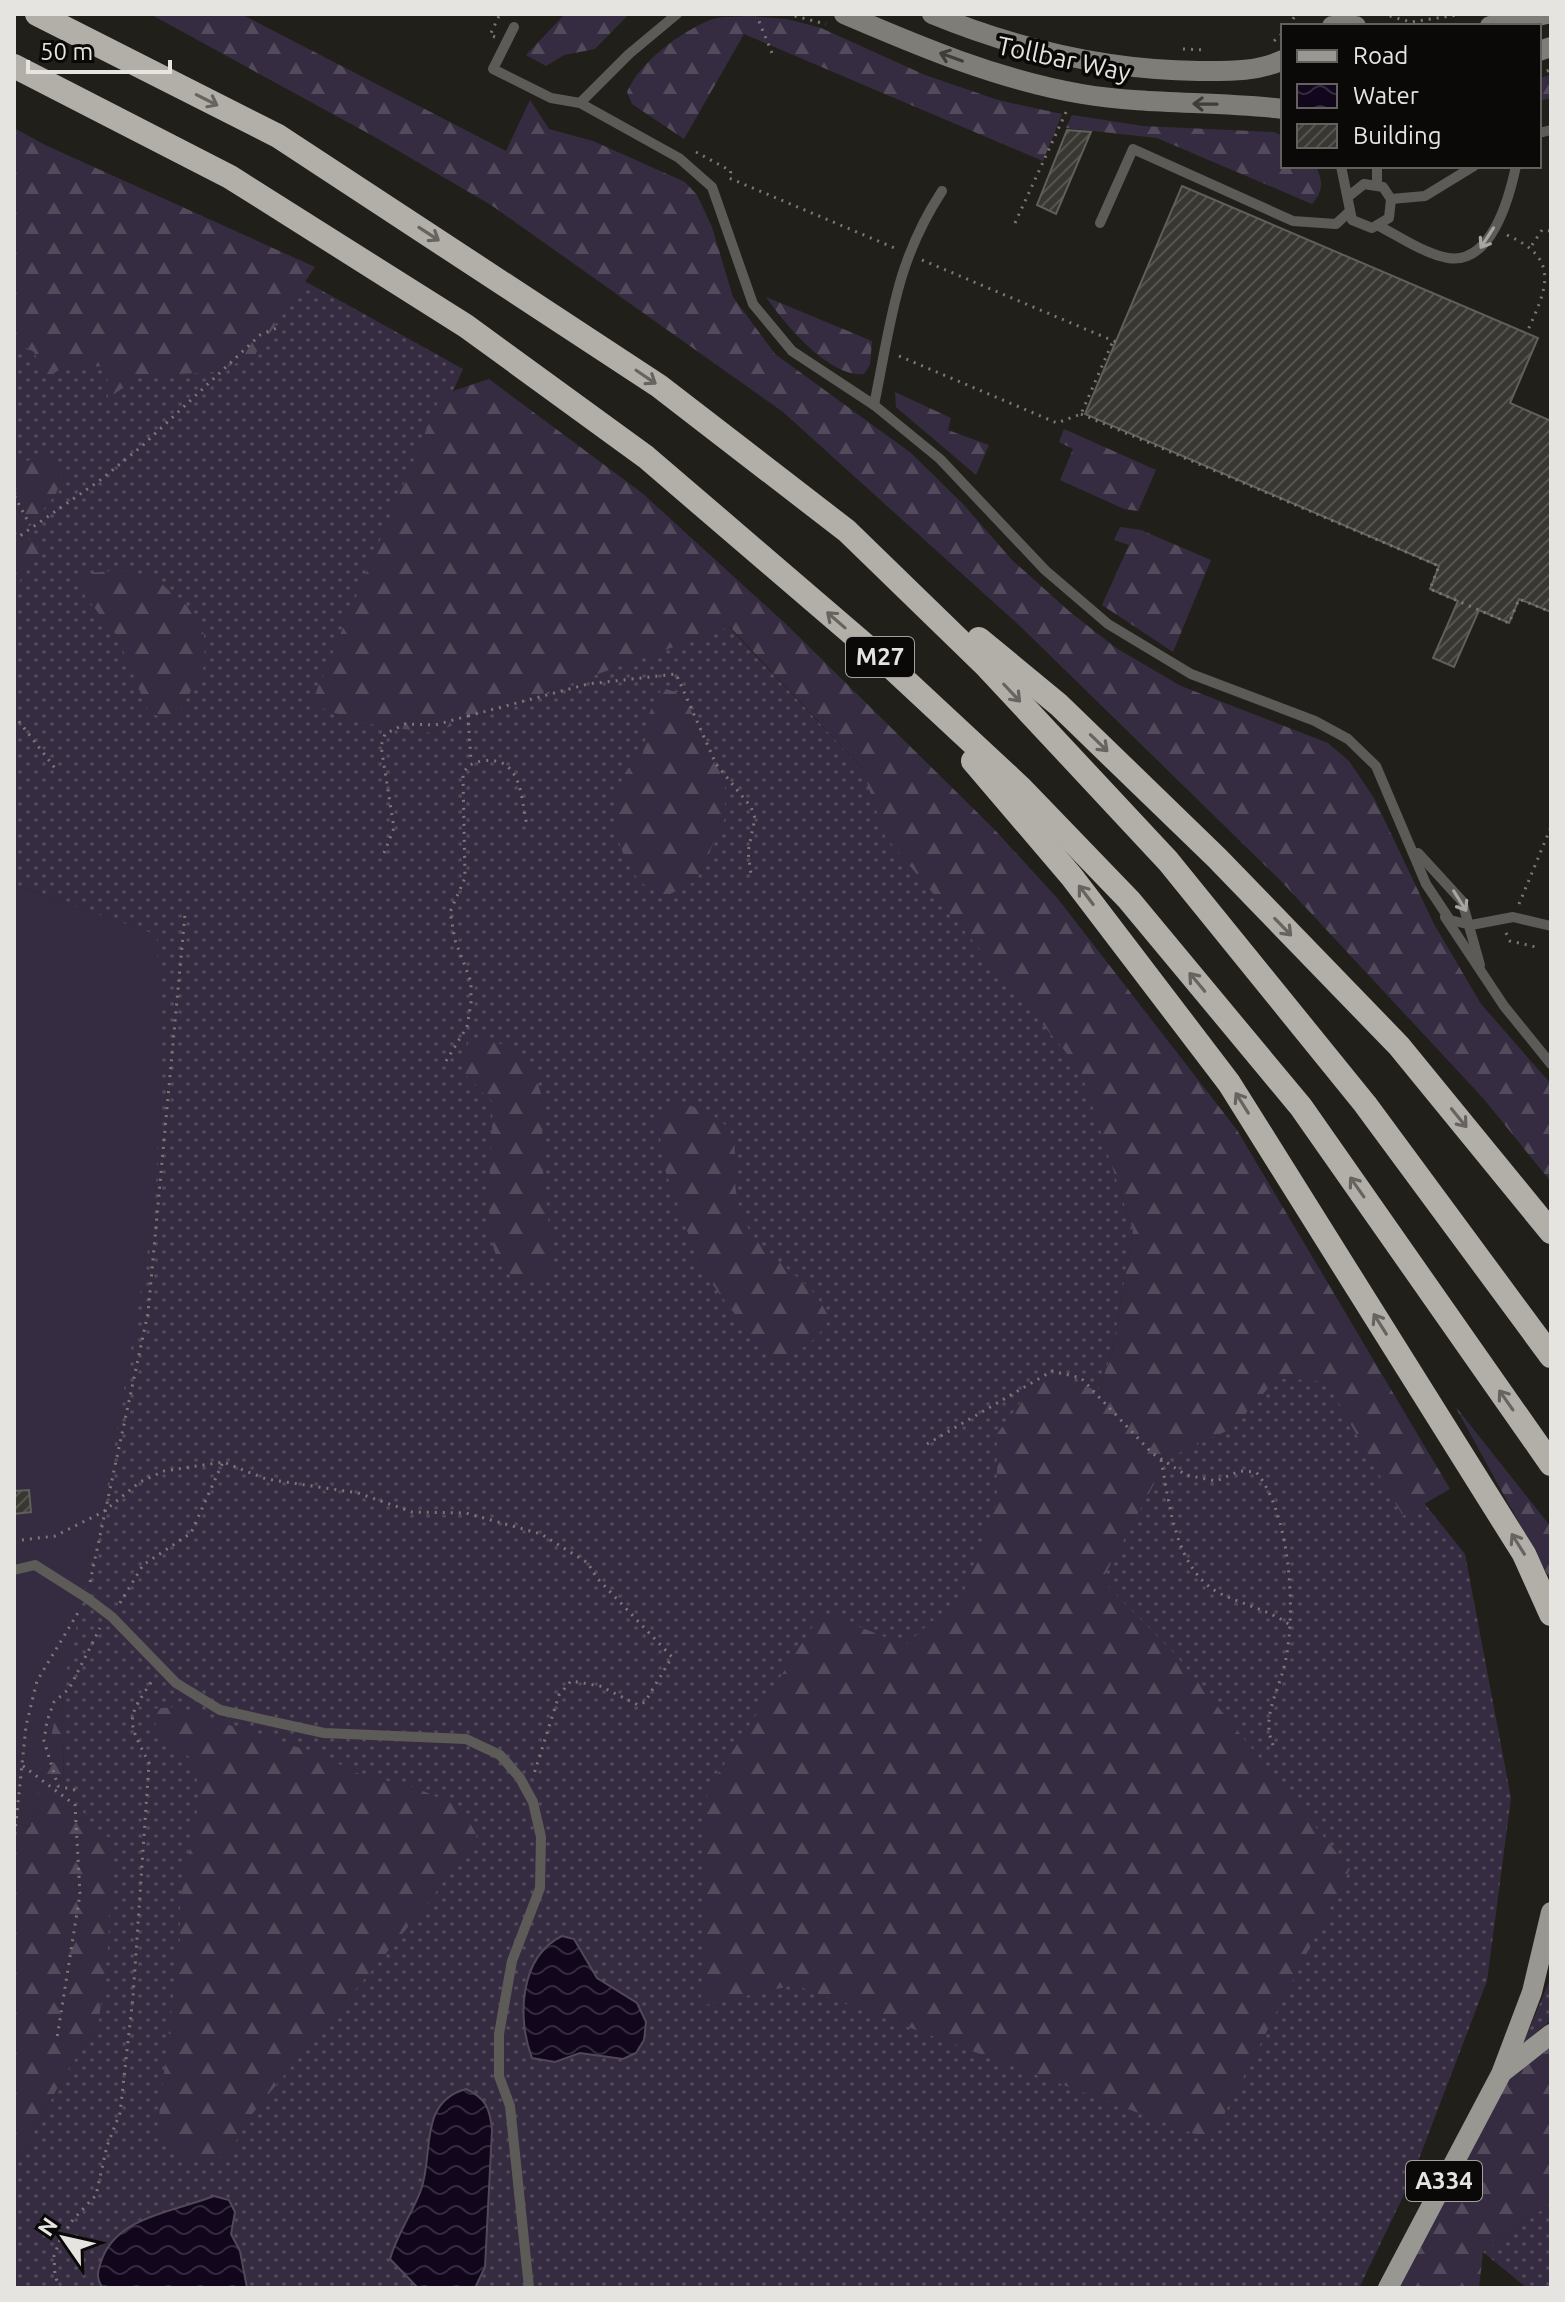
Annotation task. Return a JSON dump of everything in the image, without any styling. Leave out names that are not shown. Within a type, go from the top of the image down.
[{"type":"highway","name":"M27","points":[[37,14],[278,136],[659,386],[847,531],[1059,705],[1217,858],[1399,1046],[1551,1232]]},
{"type":"highway","name":"M27","points":[[14,66],[230,177],[466,326],[646,457],[892,668],[1043,810],[1129,900],[1200,985],[1301,1107],[1551,1464]]},
{"type":"highway","name":"M27","points":[[847,531],[987,667],[1168,861],[1365,1104],[1551,1356]]},
{"type":"highway","name":"M27","points":[[892,668],[1072,877],[1229,1083],[1524,1554],[1551,1614]]},
{"type":"main road","name":"Tollbar Way","points":[[844,14],[986,70],[1081,93],[1153,103],[1281,109]]},
{"type":"main road","name":"Tollbar Way","points":[[932,14],[1015,44],[1085,61],[1143,69],[1250,71],[1281,61]]},
{"type":"main road","points":[[1500,24],[1547,14]]},
{"type":"main road","name":"A334","points":[[1388,2288],[1501,2074],[1532,1992],[1551,1912]]},
{"type":"main road","name":"A334","points":[[1501,2074],[1551,2034]]},
{"type":"lane","points":[[580,103],[629,54],[677,14]]},
{"type":"lane","points":[[514,27],[493,69],[551,98],[580,103],[679,158],[712,187],[753,304],[792,351],[874,405],[940,459],[1045,570],[1108,624],[1191,674],[1315,721],[1348,739],[1376,766],[1443,914],[1493,991],[1551,1064]]},
{"type":"lane","points":[[1100,223],[1133,149],[1293,221],[1336,224],[1348,213],[1349,196],[1342,168]]},
{"type":"lane","points":[[1348,213],[1364,228],[1379,226],[1389,218],[1391,199],[1377,184],[1377,168]]},
{"type":"lane","points":[[1391,199],[1425,196],[1471,168]]},
{"type":"lane","points":[[1379,226],[1433,253],[1463,259],[1476,254],[1494,229],[1515,168]]},
{"type":"lane","points":[[1349,196],[1358,186],[1377,184]]},
{"type":"lane","points":[[874,405],[884,349],[908,254],[917,229],[942,191]]},
{"type":"lane","points":[[1410,842],[1462,901],[1471,925],[1477,958],[1493,991]]},
{"type":"lane","points":[[1443,914],[1471,925],[1513,917],[1551,926]]},
{"type":"lane","points":[[14,1570],[35,1565],[87,1598],[110,1616],[160,1668],[194,1697],[220,1710],[289,1728],[357,1736],[466,1739],[500,1755],[528,1793],[541,1837],[540,1888],[512,1961],[499,2034],[499,2076],[510,2106],[529,2288]]},
{"type":"path","points":[[756,14],[772,53]]},
{"type":"path","points":[[1382,14],[1411,22],[1464,14]]},
{"type":"path","points":[[1263,45],[1281,34]]},
{"type":"path","points":[[1178,49],[1219,50]]},
{"type":"path","points":[[1015,223],[1067,110]]},
{"type":"path","points":[[679,158],[690,150],[731,171],[729,178],[1114,342],[1081,414]]},
{"type":"path","points":[[1494,229],[1532,247],[1541,260],[1547,285]]},
{"type":"path","points":[[1532,247],[1542,230],[1551,231]]},
{"type":"path","points":[[1527,332],[1551,276]]},
{"type":"path","points":[[14,540],[99,481],[260,335],[279,327]]},
{"type":"path","points":[[884,349],[1057,423],[1081,414],[1439,566],[1430,589],[1509,623],[1519,599],[1551,612]]},
{"type":"path","points":[[14,472],[15,497],[31,526]]},
{"type":"path","points":[[384,853],[394,828],[381,746],[385,734],[405,724],[435,725],[588,684],[676,674],[716,764],[751,807],[755,818],[748,852],[751,874]]},
{"type":"path","points":[[14,715],[58,772]]},
{"type":"path","points":[[446,1061],[467,1027],[471,1003],[471,982],[455,940],[450,912],[465,878],[463,775],[472,763],[468,716]]},
{"type":"path","points":[[472,763],[493,760],[510,767],[516,775],[527,826]]},
{"type":"path","points":[[1536,947],[1510,941],[1505,934],[1551,827]]},
{"type":"path","points":[[14,1842],[26,1726],[37,1681],[87,1598],[148,1313],[185,914]]},
{"type":"path","points":[[927,1444],[1052,1371],[1081,1378],[1161,1460],[1202,1480],[1216,1481],[1249,1470],[1263,1481],[1285,1539],[1290,1625],[1286,1660],[1266,1723],[1274,1747]]},
{"type":"path","points":[[1161,1460],[1181,1545],[1203,1580],[1221,1594],[1278,1616],[1290,1625]]},
{"type":"path","points":[[75,1790],[58,1786],[44,1741],[54,1702],[69,1689],[96,1633],[110,1616],[135,1573],[191,1533],[223,1462]]},
{"type":"path","points":[[14,1541],[55,1536],[103,1512],[140,1482],[164,1471],[223,1462],[266,1479],[358,1493],[412,1512],[466,1513],[541,1534],[588,1563],[641,1626],[671,1652],[670,1663],[645,1702],[638,1705],[600,1686],[571,1681],[565,1687],[528,1793]]},
{"type":"path","points":[[60,2288],[55,2276],[57,2248],[71,2222],[96,2195],[107,2146],[120,2113],[133,1997],[149,1763],[134,1738],[131,1721],[133,1710],[160,1668]]},
{"type":"path","points":[[23,1766],[75,1805],[80,1894],[57,2038]]},
{"type":"green space","points":[[150,14],[241,14],[506,151],[530,100],[549,129],[593,141],[685,182],[697,195],[712,227],[733,297],[775,354],[911,453],[963,504],[1012,560],[1070,612],[1116,648],[1181,686],[1328,743],[1349,761],[1374,798],[1434,924],[1481,1004],[1551,1084],[1551,1182],[1483,1098],[1281,881],[1021,627],[783,412],[491,205],[373,136]]},
{"type":"green space","points":[[565,14],[629,14],[595,49],[564,55],[546,66],[526,55]]},
{"type":"green space","points":[[747,16],[787,19],[821,28],[925,75],[998,100],[1062,114],[1043,161],[744,34],[684,139],[632,104],[627,92],[633,81],[651,59],[674,41],[710,20]]},
{"type":"green space","points":[[1551,75],[1551,98],[1541,100],[1541,78]]},
{"type":"green space","points":[[1072,115],[1143,126],[1274,132],[1281,135],[1281,168],[1317,168],[1321,181],[1319,194],[1312,204],[1157,138],[1066,128]]},
{"type":"green space","points":[[14,128],[45,145],[315,267],[254,356],[215,372],[141,376],[108,398],[107,366],[62,368],[45,379],[34,352],[14,341]]},
{"type":"green space","points":[[283,269],[463,369],[311,704],[432,733],[729,627],[1144,1068],[1101,1132],[1133,1230],[1112,1353],[1098,1391],[1277,1378],[1326,1381],[1465,1554],[1511,1798],[1487,1981],[1410,2182],[1359,2288],[14,2288],[14,2169],[66,2072],[98,2027],[87,1827],[83,1812],[64,1789],[62,1679],[156,935],[14,885],[14,327]]},
{"type":"green space","points":[[766,297],[872,341],[870,365],[864,374],[850,373],[822,358],[784,321]]},
{"type":"green space","points":[[489,379],[642,493],[788,626],[993,828],[1058,899],[1237,1130],[1450,1489],[1403,1516],[1326,1381],[1277,1378],[1233,1428],[1168,1458],[1102,1580],[1174,1653],[1350,1869],[1211,2140],[795,1985],[701,2006],[707,1791],[822,1612],[905,1645],[963,1594],[997,1502],[997,1434],[1044,1371],[1098,1391],[1112,1353],[1133,1230],[1080,1069],[885,836],[862,768],[730,627],[432,733],[362,723],[311,704],[441,395]]},
{"type":"green space","points":[[895,392],[951,418],[948,430],[989,445],[976,475],[896,407]]},
{"type":"green space","points":[[1064,429],[1156,470],[1138,511],[1124,509],[1060,480],[1073,449],[1059,442]]},
{"type":"green space","points":[[49,457],[62,476],[56,494],[24,534],[41,551],[14,589],[14,476],[19,462]]},
{"type":"green space","points":[[1120,527],[1141,530],[1211,560],[1173,652],[1102,605],[1129,545],[1114,540]]},
{"type":"green space","points":[[123,570],[158,581],[187,606],[204,634],[205,665],[173,724],[148,711],[117,636],[85,596],[78,574]]},
{"type":"green space","points":[[662,688],[683,694],[725,783],[725,818],[696,881],[664,897],[641,882],[628,864],[621,848],[615,813],[622,780],[630,765],[643,753],[650,712]]},
{"type":"green space","points":[[14,885],[157,935],[160,1088],[155,1208],[103,1512],[30,1827],[14,1822]]},
{"type":"green space","points":[[492,1041],[510,1049],[525,1062],[539,1088],[543,1104],[549,1277],[526,1283],[507,1271],[497,1256],[492,1237],[489,1190],[492,1101],[462,1072],[468,1043]]},
{"type":"green space","points":[[683,1103],[708,1113],[723,1123],[731,1134],[735,1147],[736,1194],[748,1228],[765,1249],[813,1292],[830,1318],[812,1341],[790,1355],[770,1361],[701,1269],[664,1167],[658,1123],[666,1104]]},
{"type":"green space","points":[[1455,1406],[1551,1527],[1551,1581]]},
{"type":"green space","points":[[62,1679],[64,1789],[83,1812],[87,1827],[112,1839],[108,1947],[98,2027],[66,2072],[14,2169],[14,1822],[30,1827]]},
{"type":"green space","points":[[174,1707],[321,1755],[361,1775],[414,1787],[462,1808],[477,1836],[428,1903],[247,2120],[228,2157],[184,2160],[157,2133],[180,1939],[180,1901],[200,1796],[193,1759],[159,1739],[152,1709]]},
{"type":"green space","points":[[1551,1977],[1551,2020],[1523,2044]]},
{"type":"green space","points":[[1551,2034],[1551,2203],[1483,2252],[1479,2288],[1388,2288],[1501,2074]]},
{"type":"green space","points":[[1551,2203],[1551,2288],[1527,2288],[1483,2252]]},
{"type":"water","points":[[562,1936],[574,1939],[597,1978],[637,2003],[646,2022],[644,2040],[636,2053],[623,2059],[580,2053],[555,2062],[532,2058],[524,2025],[525,1990],[537,1958]]},
{"type":"water","points":[[466,2089],[486,2105],[492,2130],[485,2267],[475,2288],[418,2288],[390,2259],[421,2190],[434,2117],[451,2096]]},
{"type":"water","points":[[214,2196],[229,2200],[235,2212],[231,2234],[240,2251],[247,2288],[103,2288],[98,2270],[110,2245],[121,2233],[150,2217]]},
{"type":"building","points":[[1067,130],[1091,132],[1056,214],[1037,205]]},
{"type":"building","points":[[1182,186],[1538,338],[1510,403],[1551,421],[1551,612],[1519,599],[1509,623],[1479,610],[1454,667],[1433,658],[1458,601],[1430,589],[1439,566],[1085,414]]},
{"type":"building","points":[[29,1490],[31,1512],[14,1514],[14,1491]]}]
